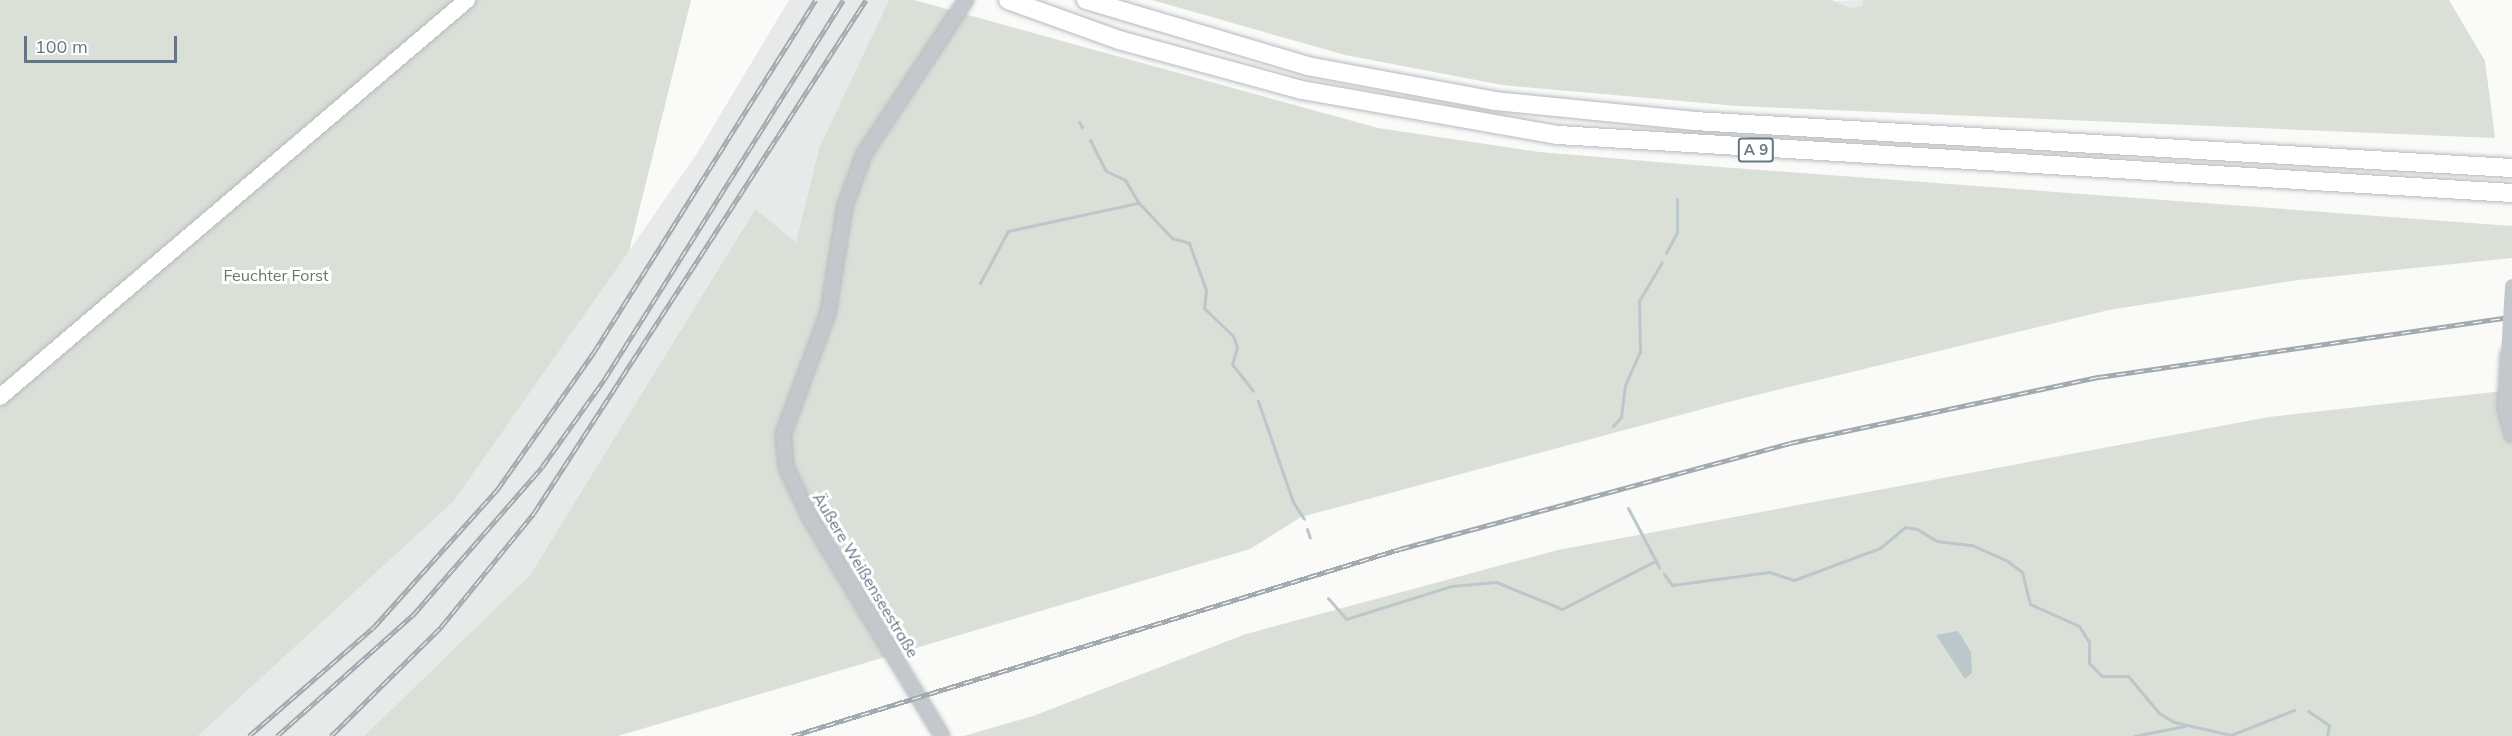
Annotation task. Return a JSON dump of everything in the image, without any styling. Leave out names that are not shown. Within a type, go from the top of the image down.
[{"type":"highway","name":"A 9","points":[[1086,0],[1307,66],[1496,101],[1694,121],[2512,168]]},
{"type":"highway","name":"A 9","points":[[1012,1],[1119,40],[1302,90],[1558,135],[2512,193]]},
{"type":"main road","points":[[0,398],[467,0]]},
{"type":"street","name":"Äußere Weißenseestraße","points":[[942,736],[810,518],[786,467],[783,435],[828,313],[845,206],[864,154],[966,0]]},
{"type":"street","points":[[2512,284],[2505,408],[2512,435]]},
{"type":"shaded area","points":[[789,0],[889,0],[819,148],[796,242],[754,210],[530,575],[364,736],[198,736],[454,501],[698,152]]},
{"type":"shaded area","points":[[1863,0],[1862,6],[1849,8],[1835,1]]},
{"type":"shaded area","points":[[1958,631],[1971,652],[1972,673],[1965,679],[1936,635]]},
{"type":"green space","name":"Feuchter Forst","points":[[0,0],[691,0],[629,251],[454,501],[198,736],[0,736]]},
{"type":"green space","points":[[889,0],[914,0],[1378,128],[1539,152],[2512,226],[2512,258],[2298,280],[2109,310],[1740,399],[1301,517],[1250,549],[618,736],[364,736],[530,575],[755,209],[796,242],[819,148]]},
{"type":"green space","points":[[1152,0],[1832,0],[1850,8],[1862,6],[1863,0],[2449,0],[2485,61],[2495,138],[1738,106],[1502,85],[1345,55]]},
{"type":"green space","points":[[2512,390],[2512,736],[964,736],[1033,716],[1246,634],[1558,550],[2269,417]]},
{"type":"waterway","points":[[1079,122],[1082,127]]},
{"type":"waterway","points":[[1090,140],[1106,171],[1125,180],[1139,203],[1172,238],[1189,243],[1206,290],[1204,308],[1233,336],[1237,347],[1232,364],[1253,391]]},
{"type":"waterway","points":[[1666,253],[1677,232],[1677,199]]},
{"type":"waterway","points":[[980,283],[1008,231],[1138,203]]},
{"type":"waterway","points":[[1613,426],[1621,417],[1625,385],[1640,352],[1639,301],[1662,262]]},
{"type":"waterway","points":[[1258,401],[1293,502],[1304,519]]},
{"type":"waterway","points":[[1628,508],[1659,567]]},
{"type":"waterway","points":[[1664,574],[1672,585],[1769,572],[1794,580],[1880,548],[1905,527],[1917,529],[1937,541],[1972,545],[2006,560],[2022,572],[2030,604],[2079,626],[2089,642],[2089,663],[2102,676],[2128,676],[2159,713],[2174,722],[2231,735],[2294,710]]},
{"type":"waterway","points":[[1307,529],[1310,538]]},
{"type":"waterway","points":[[1328,598],[1346,619],[1451,586],[1496,582],[1562,609],[1655,561]]},
{"type":"waterway","points":[[2308,711],[2329,725],[2327,736]]},
{"type":"waterway","points":[[2134,736],[2185,726]]},
{"type":"railway","points":[[249,736],[373,628],[497,490],[594,352],[816,0]]},
{"type":"railway","points":[[277,736],[413,615],[542,467],[604,380],[843,0]]},
{"type":"railway","points":[[331,736],[441,627],[534,513],[866,0]]},
{"type":"railway","points":[[792,736],[1400,549],[1790,443],[2099,377],[2512,317]]}]
